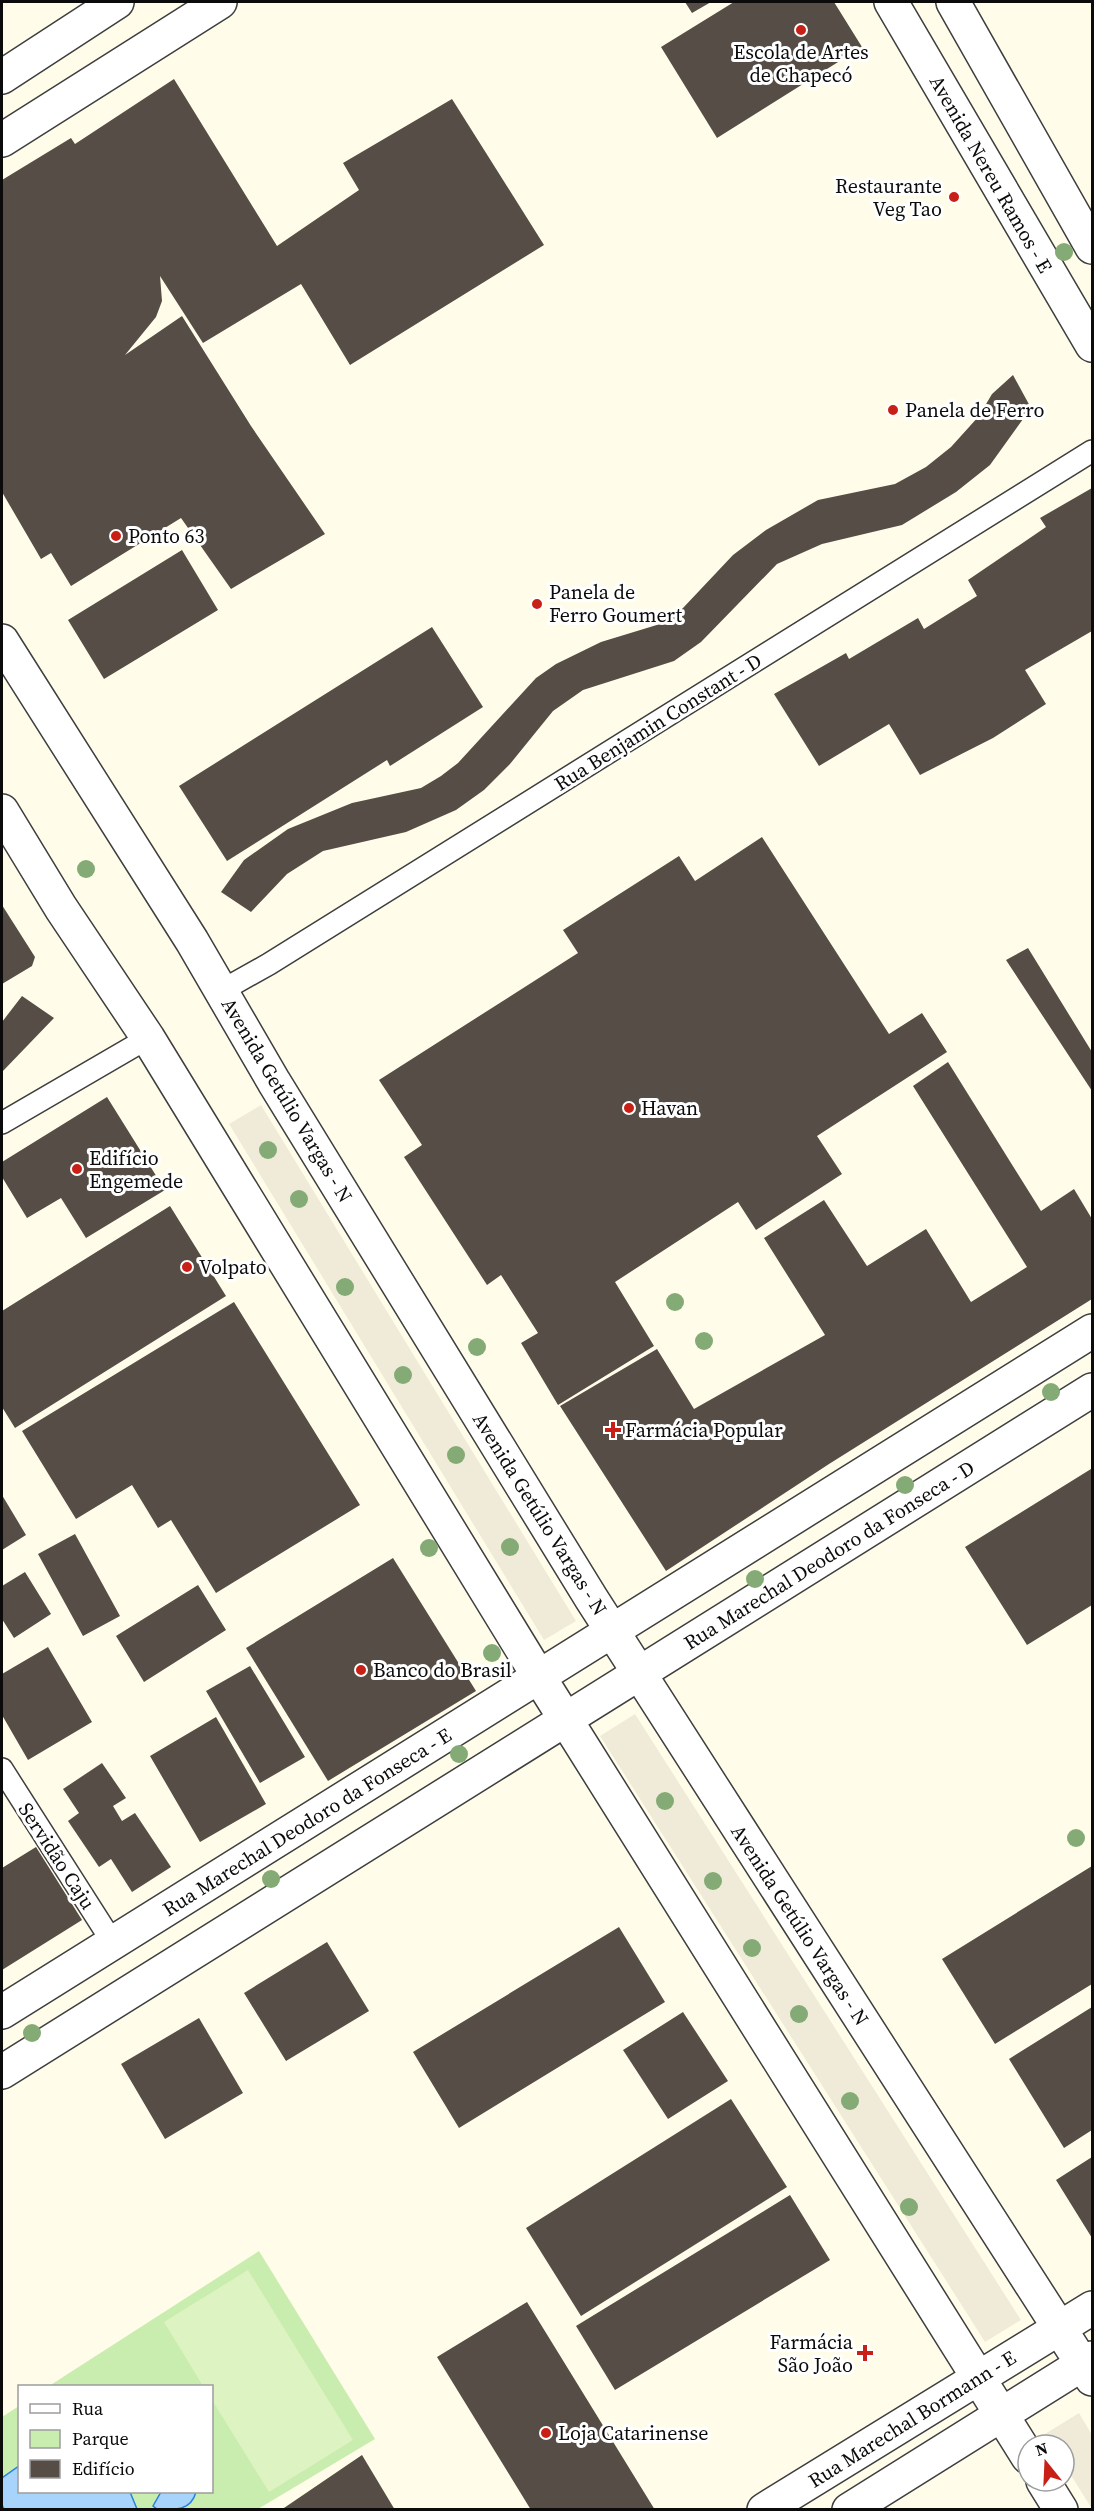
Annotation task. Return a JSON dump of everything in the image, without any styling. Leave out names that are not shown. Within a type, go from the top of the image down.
[{"type":"street","points":[[2,77],[117,2]]},
{"type":"street","points":[[2,140],[220,2]]},
{"type":"street","name":"Avenida Nereu Ramos - E","points":[[891,2],[1092,345]]},
{"type":"street","points":[[953,2],[1092,248]]},
{"type":"street","name":"Avenida Getúlio Vargas - N","points":[[2,641],[221,991],[612,1631],[1060,2329],[1089,2367]]},
{"type":"street","points":[[2,811],[61,908],[148,1038],[565,1719],[1016,2437]]},
{"type":"street","points":[[612,1631],[1092,1331]]},
{"type":"street","name":"Rua Marechal Deodoro da Fonseca - D","points":[[565,1719],[1092,1390]]},
{"type":"street","name":"Rua Marechal Deodoro da Fonseca - E","points":[[2,2012],[612,1631]]},
{"type":"street","points":[[2,2072],[565,1719]]},
{"type":"street","name":"Rua Marechal Bormann - E","points":[[764,2510],[978,2376],[1092,2308]]},
{"type":"street","points":[[849,2510],[1002,2414],[1089,2367]]},
{"type":"street","points":[[1050,2493],[1061,2510]]},
{"type":"lane","name":"Rua Benjamin Constant - D","points":[[221,991],[269,964],[1092,451]]},
{"type":"lane","points":[[2,1123],[148,1038]]},
{"type":"lane","name":"Servidão Caju","points":[[2,1769],[113,1943]]},
{"type":"green space","points":[[259,2251],[375,2439],[258,2509],[2,2510],[2,2417],[18,2407],[18,2493],[213,2493],[213,2385],[51,2385]]},
{"type":"green space","points":[[248,2270],[353,2440],[269,2492],[213,2402],[213,2385],[202,2385],[164,2322]]},
{"type":"shaded area","points":[[261,1105],[576,1621],[544,1640],[229,1124]]},
{"type":"shaded area","points":[[635,1714],[1021,2320],[985,2342],[600,1736]]},
{"type":"shaded area","points":[[1079,2413],[1092,2435],[1092,2509],[1076,2483],[1076,2433],[1047,2433]]},
{"type":"water","points":[[18,2467],[18,2493],[130,2493],[137,2509],[4,2509],[2,2478]]},
{"type":"water","points":[[160,2493],[196,2493],[190,2503],[181,2508],[157,2509],[153,2506]]},
{"type":"building","points":[[685,2],[711,2],[692,13]]},
{"type":"building","points":[[734,2],[834,2],[862,47],[717,138],[661,47]]},
{"type":"building","points":[[174,79],[277,246],[359,190],[343,163],[452,99],[544,245],[350,365],[301,284],[203,343],[160,276],[162,301],[156,317],[125,355],[182,316],[251,426],[325,534],[231,589],[181,518],[71,586],[51,553],[41,559],[2,492],[2,180],[71,138],[75,144]]},
{"type":"building","points":[[1013,375],[1031,408],[990,465],[956,492],[902,525],[822,544],[777,564],[701,642],[674,661],[583,690],[553,711],[510,764],[484,790],[456,810],[406,832],[323,851],[287,874],[251,912],[221,892],[244,860],[288,829],[352,803],[421,788],[441,776],[458,763],[536,678],[556,664],[601,642],[660,624],[683,608],[733,555],[766,530],[818,500],[895,484],[926,467],[951,447],[979,416],[992,394]]},
{"type":"building","points":[[1092,488],[1092,631],[1025,670],[1046,704],[993,738],[920,775],[889,724],[819,766],[774,694],[846,653],[849,659],[918,618],[924,629],[977,596],[968,580],[1046,527],[1040,518]]},
{"type":"building","points":[[182,550],[218,610],[104,679],[68,620]]},
{"type":"building","points":[[432,627],[483,707],[390,766],[387,760],[227,861],[179,786]]},
{"type":"building","name":"Havan","points":[[762,837],[889,1034],[922,1013],[947,1052],[817,1136],[842,1174],[756,1230],[738,1202],[615,1282],[654,1346],[558,1405],[521,1343],[538,1333],[501,1275],[487,1285],[404,1157],[422,1145],[379,1080],[578,953],[563,930],[679,856],[695,881]]},
{"type":"building","points":[[2,905],[35,957],[32,966],[2,984]]},
{"type":"building","points":[[1028,948],[1092,1052],[1092,1091],[1006,960]]},
{"type":"building","points":[[22,996],[54,1018],[2,1072],[2,1022]]},
{"type":"building","points":[[948,1062],[1041,1211],[1074,1189],[1092,1219],[1092,1299],[829,1464],[666,1571],[560,1406],[657,1349],[694,1409],[825,1335],[764,1238],[824,1200],[867,1266],[926,1229],[971,1302],[1027,1267],[913,1086]]},
{"type":"building","name":"Edifício Engemede","points":[[107,1097],[165,1190],[86,1238],[61,1198],[27,1218],[2,1177],[2,1162]]},
{"type":"building","points":[[170,1206],[226,1296],[15,1428],[2,1407],[2,1311]]},
{"type":"building","points":[[234,1302],[360,1505],[216,1593],[171,1520],[158,1528],[132,1485],[76,1519],[22,1431]]},
{"type":"building","points":[[1091,1469],[1092,1605],[1027,1645],[965,1547]]},
{"type":"building","points":[[2,1495],[26,1535],[2,1550]]},
{"type":"building","points":[[75,1534],[120,1616],[83,1636],[38,1554]]},
{"type":"building","name":"Banco do Brasil","points":[[393,1558],[476,1691],[328,1781],[246,1648]]},
{"type":"building","points":[[25,1572],[51,1614],[14,1638],[2,1619],[2,1586]]},
{"type":"building","points":[[198,1585],[226,1630],[144,1682],[116,1636]]},
{"type":"building","points":[[48,1647],[92,1722],[28,1760],[2,1715],[2,1674]]},
{"type":"building","points":[[250,1666],[305,1757],[260,1783],[206,1691]]},
{"type":"building","points":[[216,1717],[266,1804],[200,1842],[150,1756]]},
{"type":"building","points":[[102,1763],[126,1798],[113,1806],[122,1821],[135,1813],[171,1867],[132,1892],[111,1859],[99,1867],[68,1821],[79,1813],[63,1789]]},
{"type":"building","points":[[36,1847],[82,1920],[2,1970],[2,1868]]},
{"type":"building","points":[[1092,1866],[1092,1984],[995,2044],[942,1959]]},
{"type":"building","points":[[619,1927],[665,2002],[459,2128],[413,2052]]},
{"type":"building","points":[[327,1942],[369,2011],[286,2061],[244,1993]]},
{"type":"building","points":[[1092,2007],[1092,2130],[1064,2148],[1009,2059]]},
{"type":"building","points":[[683,2012],[728,2081],[668,2119],[623,2050]]},
{"type":"building","points":[[199,2018],[243,2093],[165,2139],[121,2064]]},
{"type":"building","points":[[731,2099],[787,2187],[581,2316],[526,2228]]},
{"type":"building","points":[[1092,2157],[1092,2238],[1056,2180]]},
{"type":"building","points":[[790,2195],[830,2260],[615,2390],[576,2326]]},
{"type":"building","name":"Loja Catarinense","points":[[527,2302],[655,2510],[531,2510],[437,2357]]},
{"type":"building","points":[[362,2455],[395,2510],[281,2510]]},
{"type":"place","name":"Escola de Artes de Chapecó","points":[[801,30]]},
{"type":"place","name":"Restaurante Veg Tao","points":[[954,197]]},
{"type":"place","name":"Panela de Ferro","points":[[893,410]]},
{"type":"place","name":"Ponto 63","points":[[116,536]]},
{"type":"place","name":"Panela de Ferro Goumert","points":[[537,604]]},
{"type":"place","name":"Havan","points":[[629,1108]]},
{"type":"place","name":"Edifício Engemede","points":[[77,1169]]},
{"type":"place","name":"Volpato","points":[[187,1267]]},
{"type":"place","name":"Farmácia Popular","points":[[613,1430]]},
{"type":"place","name":"Banco do Brasil","points":[[361,1670]]},
{"type":"place","name":"Farmácia São João","points":[[865,2353]]},
{"type":"place","name":"Loja Catarinense","points":[[546,2433]]}]
